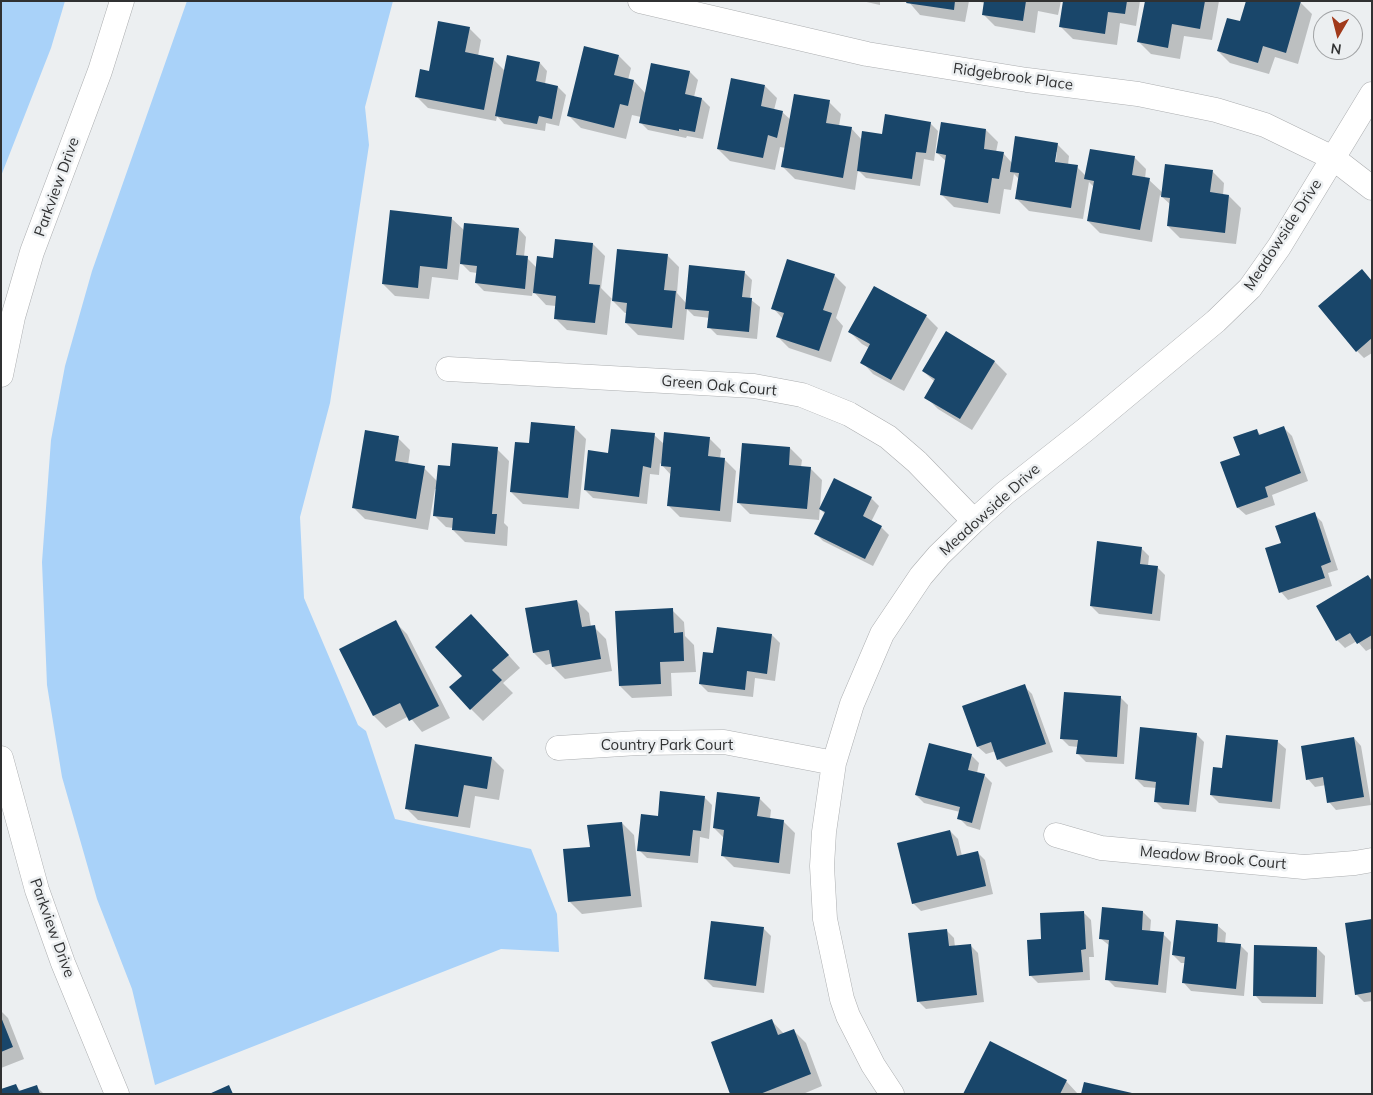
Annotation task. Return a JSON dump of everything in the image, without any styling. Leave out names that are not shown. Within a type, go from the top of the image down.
[{"type":"street","name":"Parkview Drive","points":[[1,375],[13,317],[32,252],[100,71],[122,1]]},
{"type":"street","name":"Ridgebrook Place","points":[[640,1],[867,54],[1028,80],[1138,94],[1216,110],[1265,125],[1333,158],[1372,188]]},
{"type":"street","name":"Meadowside Drive","points":[[892,1094],[873,1065],[848,1016],[842,998],[825,919],[822,866],[824,832],[834,763],[852,704],[882,634],[920,576],[974,521],[1005,493],[1086,430],[1216,321],[1250,288],[1279,247],[1372,94]]},
{"type":"street","name":"Green Oak Court","points":[[448,369],[754,386],[802,395],[849,414],[888,436],[917,462],[974,521]]},
{"type":"street","name":"Country Park Court","points":[[558,748],[638,743],[724,742],[834,763]]},
{"type":"street","name":"Parkview Drive","points":[[1,758],[10,827],[37,890],[63,963],[117,1094]]},
{"type":"street","name":"Meadow Brook Court","points":[[1056,835],[1101,848],[1304,867],[1372,860]]},
{"type":"shaded area","points":[[1,1],[65,1],[51,48],[1,176]]},
{"type":"shaded area","points":[[187,1],[393,1],[365,107],[369,145],[330,403],[300,517],[304,598],[358,725],[366,731],[395,819],[531,849],[557,914],[559,952],[501,949],[155,1085],[132,989],[97,899],[62,777],[47,685],[42,562],[51,440],[65,366],[92,271]]},
{"type":"building","points":[[907,1],[955,1],[954,10],[906,3]]},
{"type":"building","points":[[984,1],[1026,1],[1023,21],[982,15]]},
{"type":"building","points":[[1063,1],[1127,1],[1125,14],[1108,12],[1105,34],[1059,27]]},
{"type":"building","points":[[1145,1],[1205,1],[1200,29],[1172,24],[1168,48],[1137,42]]},
{"type":"building","points":[[1246,1],[1301,1],[1286,53],[1263,46],[1258,63],[1217,51],[1227,18],[1240,21]]},
{"type":"building","points":[[438,21],[470,27],[465,52],[494,58],[484,110],[415,97],[420,69],[429,71]]},
{"type":"building","points":[[584,46],[619,55],[614,75],[634,80],[628,106],[620,104],[614,128],[567,116]]},
{"type":"building","points":[[507,55],[540,62],[536,81],[558,86],[552,119],[539,116],[537,124],[495,116]]},
{"type":"building","points":[[651,63],[690,71],[685,94],[702,98],[695,132],[679,129],[679,131],[639,123]]},
{"type":"building","points":[[731,78],[765,85],[761,106],[783,111],[777,138],[768,135],[763,158],[717,149]]},
{"type":"building","points":[[794,94],[830,100],[826,123],[852,127],[843,178],[781,167]]},
{"type":"building","points":[[885,114],[931,122],[926,153],[916,152],[912,179],[857,171],[862,131],[882,134]]},
{"type":"building","points":[[941,122],[986,129],[984,149],[1004,152],[999,179],[992,178],[988,203],[940,195],[946,155],[936,153]]},
{"type":"building","points":[[1015,136],[1058,143],[1055,162],[1078,165],[1071,208],[1015,199],[1019,173],[1010,172]]},
{"type":"building","points":[[1090,149],[1135,156],[1132,175],[1150,178],[1140,230],[1087,221],[1094,181],[1084,179]]},
{"type":"building","points":[[1165,164],[1213,170],[1210,192],[1229,195],[1225,233],[1167,226],[1170,198],[1161,197]]},
{"type":"building","points":[[390,210],[452,217],[447,269],[420,266],[418,288],[382,284]]},
{"type":"building","points":[[464,223],[519,228],[516,255],[528,256],[525,289],[475,283],[477,266],[460,264]]},
{"type":"building","points":[[555,239],[593,243],[589,284],[600,285],[595,323],[554,319],[556,296],[533,293],[537,256],[553,258]]},
{"type":"building","points":[[617,249],[668,254],[664,290],[676,291],[672,328],[625,323],[627,303],[612,301]]},
{"type":"building","points":[[787,259],[835,274],[823,310],[832,313],[819,351],[776,337],[784,313],[771,309]]},
{"type":"building","points":[[689,265],[745,271],[742,297],[752,298],[749,332],[707,328],[709,311],[685,309]]},
{"type":"building","points":[[1362,269],[1372,281],[1372,338],[1356,352],[1318,306]]},
{"type":"building","points":[[874,286],[927,315],[891,380],[860,363],[870,344],[848,332]]},
{"type":"building","points":[[946,331],[995,361],[960,419],[924,398],[935,379],[922,371]]},
{"type":"building","points":[[531,422],[575,426],[568,498],[510,492],[515,442],[529,443]]},
{"type":"building","points":[[1284,426],[1301,473],[1265,487],[1268,497],[1237,508],[1220,462],[1240,455],[1233,437],[1257,429],[1259,435]]},
{"type":"building","points":[[611,429],[655,433],[651,468],[643,466],[639,497],[584,490],[588,450],[608,453]]},
{"type":"building","points":[[365,430],[399,436],[395,461],[425,466],[416,519],[352,508]]},
{"type":"building","points":[[664,432],[710,437],[708,456],[725,458],[720,511],[667,506],[671,467],[661,466]]},
{"type":"building","points":[[452,443],[498,447],[492,514],[497,514],[495,534],[452,530],[453,518],[433,516],[438,465],[450,466]]},
{"type":"building","points":[[742,443],[790,447],[789,465],[811,467],[807,509],[737,503]]},
{"type":"building","points":[[834,478],[872,497],[863,516],[882,526],[865,559],[814,534],[825,512],[819,509]]},
{"type":"building","points":[[1315,512],[1331,562],[1321,566],[1325,578],[1279,593],[1265,548],[1281,543],[1275,526]]},
{"type":"building","points":[[1097,541],[1142,547],[1140,564],[1158,566],[1152,614],[1090,606]]},
{"type":"building","points":[[1368,575],[1372,581],[1372,635],[1357,644],[1350,633],[1336,641],[1316,606]]},
{"type":"building","points":[[577,600],[582,627],[595,625],[601,659],[552,667],[549,650],[533,653],[525,608]]},
{"type":"building","points":[[673,608],[674,633],[683,632],[684,661],[660,662],[661,684],[619,686],[615,611]]},
{"type":"building","points":[[471,614],[509,655],[492,670],[502,680],[470,710],[449,687],[462,676],[435,647]]},
{"type":"building","points":[[396,620],[439,706],[409,721],[400,703],[373,716],[339,649]]},
{"type":"building","points":[[717,627],[772,634],[767,674],[747,671],[745,690],[699,684],[703,652],[713,653]]},
{"type":"building","points":[[1025,684],[1046,744],[997,760],[991,742],[977,747],[962,706]]},
{"type":"building","points":[[1064,692],[1121,696],[1117,757],[1076,754],[1078,740],[1060,739]]},
{"type":"building","points":[[1140,727],[1197,733],[1189,805],[1154,802],[1156,782],[1135,779]]},
{"type":"building","points":[[1226,735],[1278,740],[1272,802],[1210,795],[1213,767],[1222,768]]},
{"type":"building","points":[[1354,737],[1364,797],[1327,803],[1323,777],[1306,780],[1301,746]]},
{"type":"building","points":[[929,743],[972,754],[968,770],[985,774],[972,823],[957,819],[960,807],[915,795]]},
{"type":"building","points":[[415,744],[492,757],[487,789],[464,785],[458,817],[405,809]]},
{"type":"building","points":[[660,791],[705,796],[701,831],[693,830],[690,856],[637,851],[641,814],[658,816]]},
{"type":"building","points":[[717,792],[760,797],[757,816],[784,820],[779,863],[721,856],[724,830],[713,828]]},
{"type":"building","points":[[622,822],[631,896],[568,902],[563,849],[590,847],[587,825]]},
{"type":"building","points":[[950,830],[957,856],[978,851],[986,886],[912,904],[897,843]]},
{"type":"building","points":[[1102,907],[1143,911],[1142,930],[1164,932],[1158,985],[1105,980],[1109,940],[1099,939]]},
{"type":"building","points":[[1084,911],[1086,949],[1081,950],[1083,972],[1029,976],[1027,940],[1041,939],[1040,913]]},
{"type":"building","points":[[1372,919],[1372,992],[1355,995],[1345,923]]},
{"type":"building","points":[[1176,920],[1218,924],[1217,942],[1241,944],[1236,989],[1182,983],[1185,957],[1172,955]]},
{"type":"building","points":[[711,921],[764,927],[756,986],[704,979]]},
{"type":"building","points":[[947,929],[949,946],[971,944],[977,995],[917,1002],[908,933]]},
{"type":"building","points":[[1254,945],[1317,947],[1316,997],[1253,996]]},
{"type":"building","points":[[1,1017],[13,1047],[1,1052]]},
{"type":"building","points":[[772,1019],[778,1035],[794,1029],[811,1074],[760,1094],[730,1094],[711,1042]]},
{"type":"building","points":[[990,1041],[1067,1080],[1060,1094],[963,1094]]},
{"type":"building","points":[[1084,1082],[1132,1093],[1132,1094],[1081,1094]]},
{"type":"building","points":[[16,1084],[19,1091],[37,1085],[40,1094],[1,1094],[1,1089]]},
{"type":"building","points":[[229,1085],[233,1094],[209,1094]]}]
